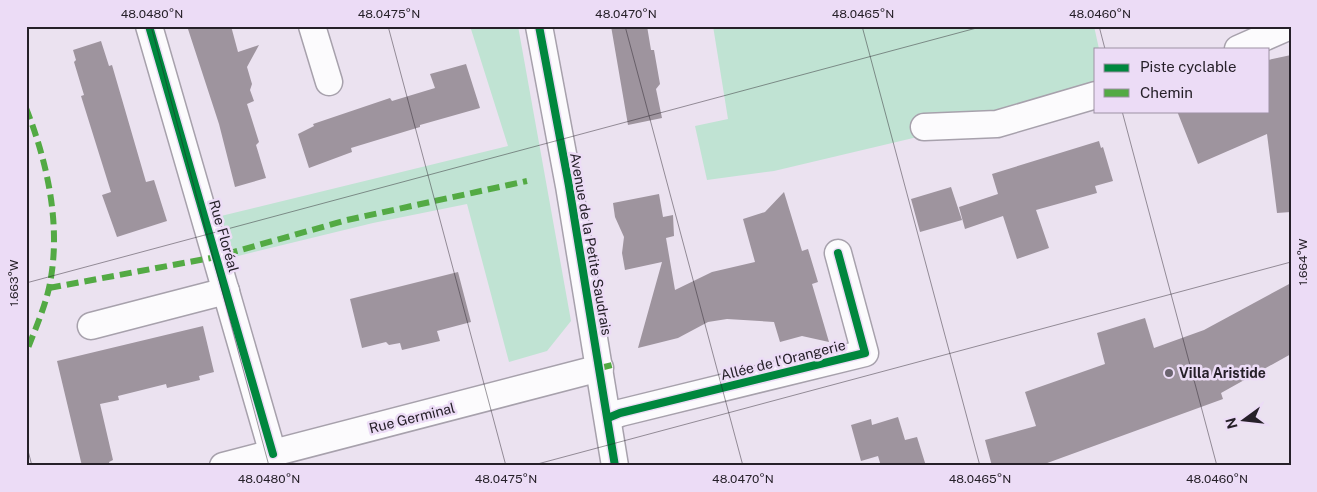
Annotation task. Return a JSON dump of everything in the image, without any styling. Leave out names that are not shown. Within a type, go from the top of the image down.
[{"type":"street","name":"Rue Floréal","points":[[149,26],[273,454]]},
{"type":"street","points":[[312,26],[329,82]]},
{"type":"street","name":"Avenue de la Petite Saudrais","points":[[539,26],[600,368],[615,466]]},
{"type":"street","points":[[1240,48],[1290,26]]},
{"type":"street","points":[[924,127],[997,124],[1094,96]]},
{"type":"street","name":"Allée de l'Orangerie","points":[[608,418],[865,354],[838,254]]},
{"type":"street","points":[[91,326],[226,291]]},
{"type":"street","name":"Rue Germinal","points":[[223,466],[600,368]]},
{"type":"green space","points":[[470,26],[518,26],[571,321],[547,351],[509,362],[467,204],[373,223],[234,257],[221,216],[508,146]]},
{"type":"green space","points":[[713,26],[1094,26],[1099,48],[1094,48],[1094,85],[985,121],[774,171],[707,180],[695,126],[728,119]]},
{"type":"building","points":[[187,26],[231,26],[238,52],[259,45],[247,67],[252,84],[250,90],[254,101],[247,104],[259,142],[256,145],[266,178],[235,187],[219,124]]},
{"type":"building","points":[[611,26],[647,26],[651,50],[654,50],[660,84],[656,89],[662,118],[628,125]]},
{"type":"building","points":[[101,41],[109,66],[112,65],[146,182],[154,180],[167,221],[117,237],[102,195],[111,192],[81,96],[84,95],[74,62],[76,60],[73,50]]},
{"type":"building","points":[[1291,55],[1291,212],[1277,213],[1267,134],[1198,164],[1177,112],[1270,112],[1270,60]]},
{"type":"building","points":[[466,64],[480,108],[420,125],[420,127],[351,148],[352,152],[309,168],[298,134],[314,126],[313,124],[390,98],[392,101],[435,88],[430,74]]},
{"type":"building","points":[[1099,141],[1101,148],[1103,147],[1113,181],[1095,186],[1097,193],[1036,210],[1049,248],[1017,259],[1003,216],[965,229],[959,207],[998,194],[992,174]]},
{"type":"building","points":[[951,187],[962,220],[920,232],[911,199]]},
{"type":"building","points":[[784,192],[802,251],[808,249],[818,282],[812,284],[829,342],[802,336],[780,342],[774,322],[727,319],[708,322],[678,338],[638,348],[662,262],[625,270],[622,253],[624,237],[615,217],[613,203],[659,194],[663,217],[673,215],[674,236],[666,238],[675,290],[712,272],[755,262],[743,219],[765,212]]},
{"type":"building","points":[[458,272],[471,322],[437,331],[440,341],[402,350],[400,343],[389,345],[386,342],[362,348],[350,299]]},
{"type":"building","name":"Villa Aristide","points":[[1291,283],[1291,354],[1221,393],[1223,399],[1039,466],[992,466],[985,440],[1036,426],[1025,392],[1105,364],[1097,333],[1145,318],[1154,348],[1204,330]]},
{"type":"building","points":[[203,326],[214,372],[199,376],[200,380],[167,388],[166,384],[118,396],[119,400],[100,404],[113,460],[109,462],[110,466],[82,466],[57,361]]},
{"type":"building","points":[[898,417],[905,440],[917,437],[926,466],[881,466],[878,456],[861,461],[851,425],[871,419],[872,425]]},
{"type":"marked path","points":[[26,108],[41,151],[51,197],[54,242],[49,288],[42,313],[26,353]]},
{"type":"marked path","points":[[49,288],[216,257],[347,220],[527,181]]},
{"type":"marked path","points":[[600,368],[612,365]]},
{"type":"cycle path","points":[[149,26],[273,454]]},
{"type":"cycle path","points":[[539,26],[569,186],[615,466]]},
{"type":"cycle path","points":[[608,418],[620,413],[865,353],[838,253]]},
{"type":"place","name":"Villa Aristide","points":[[1169,373]]}]
